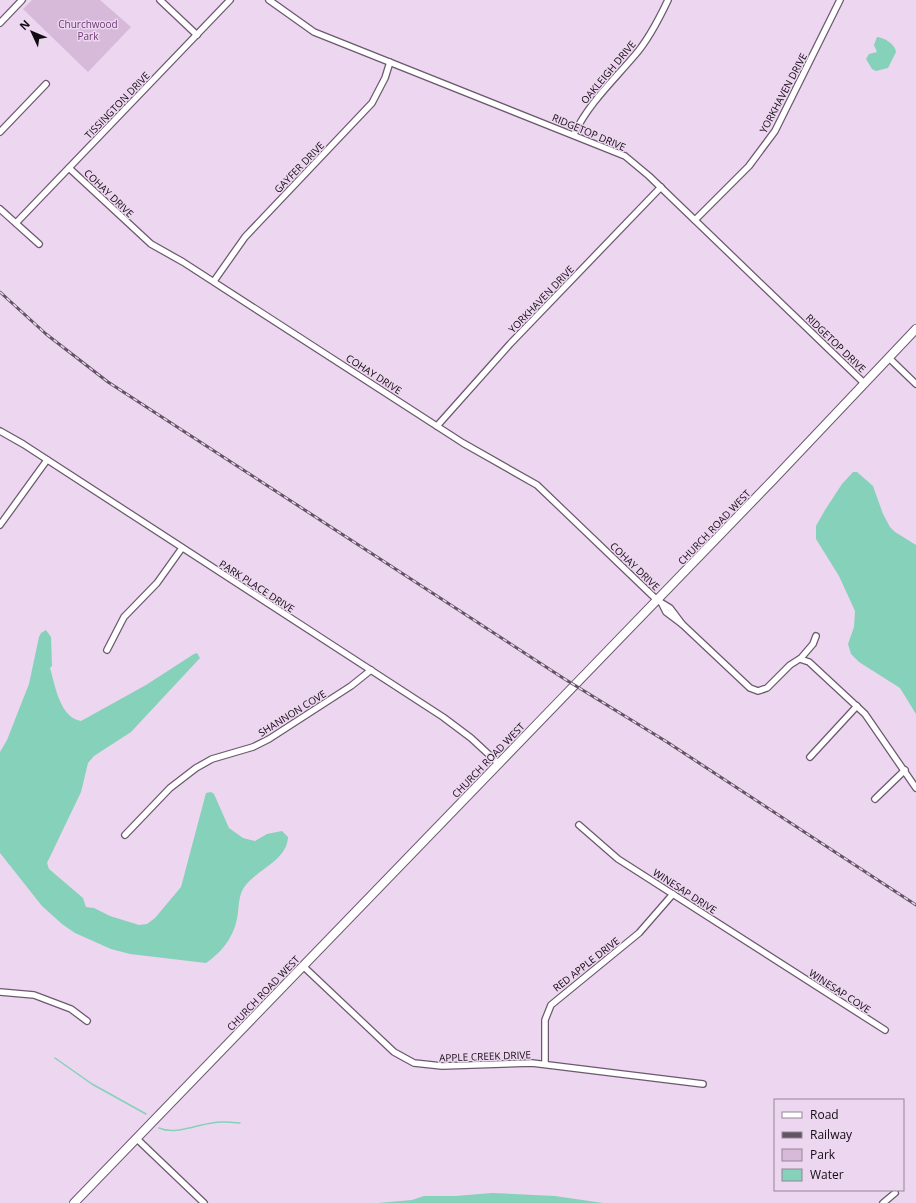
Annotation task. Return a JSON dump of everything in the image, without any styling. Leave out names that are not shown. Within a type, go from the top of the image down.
[{"type":"street","points":[[0,23],[22,0]]},
{"type":"street","points":[[160,0],[197,34]]},
{"type":"street","name":"TISSINGTON DRIVE","points":[[16,223],[230,0]]},
{"type":"street","name":"RIDGETOP DRIVE","points":[[269,0],[314,32],[574,134],[625,156],[638,165],[864,383]]},
{"type":"street","name":"OAKLEIGH DRIVE","points":[[574,134],[595,98],[640,49],[655,27],[668,0]]},
{"type":"street","name":"YORKHAVEN DRIVE","points":[[695,220],[749,166],[772,135],[797,90],[840,0]]},
{"type":"street","name":"GAYFER DRIVE","points":[[214,281],[245,237],[372,103],[385,78],[390,62]]},
{"type":"street","points":[[0,132],[46,84]]},
{"type":"street","name":"COHAY DRIVE","points":[[69,168],[151,244],[214,281],[437,426],[543,490],[659,602],[670,608],[682,624],[737,676],[755,690],[768,688],[790,665],[800,659]]},
{"type":"street","name":"YORKHAVEN DRIVE","points":[[437,426],[500,355],[661,187]]},
{"type":"street","points":[[0,209],[39,244]]},
{"type":"street","name":"CHURCH ROAD WEST","points":[[74,1203],[498,763],[659,602],[916,329]]},
{"type":"street","points":[[889,358],[916,384]]},
{"type":"street","name":"PARK PLACE DRIVE","points":[[0,431],[443,717],[462,730],[498,763]]},
{"type":"street","points":[[0,525],[46,460]]},
{"type":"street","points":[[107,650],[124,617],[157,582],[182,548]]},
{"type":"street","points":[[816,636],[813,644],[800,659],[809,662],[857,706],[872,722],[916,788]]},
{"type":"street","name":"SHANNON COVE","points":[[125,835],[170,788],[196,768],[212,759],[247,749],[269,739],[351,686],[371,670]]},
{"type":"street","points":[[810,757],[857,706]]},
{"type":"street","points":[[875,799],[905,770]]},
{"type":"street","name":"WINESAP DRIVE","points":[[578,825],[613,856],[786,967]]},
{"type":"street","name":"RED APPLE DRIVE","points":[[545,1064],[545,1020],[551,1005],[639,933],[674,894]]},
{"type":"street","name":"APPLE CREEK DRIVE","points":[[304,966],[387,1046],[409,1061],[442,1066],[522,1062],[703,1084]]},
{"type":"street","name":"WINESAP COVE","points":[[786,967],[885,1030]]},
{"type":"street","points":[[0,992],[34,995],[71,1009],[87,1022]]},
{"type":"street","points":[[136,1138],[204,1203]]},
{"type":"street","points":[[883,1203],[895,1193]]},
{"type":"green space","name":"Churchwood Park","points":[[32,0],[100,0],[131,27],[88,72],[23,9]]},
{"type":"water","points":[[877,37],[889,42],[894,46],[896,52],[888,68],[876,71],[872,69],[866,59],[869,54],[877,52],[874,45]]},
{"type":"water","points":[[853,472],[857,472],[873,486],[883,514],[890,527],[895,532],[916,545],[916,714],[900,688],[859,662],[851,654],[848,644],[854,627],[855,611],[839,576],[816,539],[816,526],[842,484]]},
{"type":"water","points":[[46,630],[51,637],[52,666],[50,668],[56,691],[68,714],[74,719],[81,721],[146,685],[194,654],[197,653],[200,658],[131,732],[94,756],[88,763],[81,792],[47,863],[49,869],[83,898],[86,907],[94,908],[110,916],[139,925],[147,924],[155,918],[181,887],[206,793],[211,792],[214,794],[229,828],[243,838],[255,841],[267,834],[282,831],[288,837],[286,846],[282,853],[248,882],[241,892],[237,919],[233,932],[217,955],[206,963],[130,954],[111,949],[75,933],[62,924],[42,906],[0,853],[0,752],[7,740],[29,684],[39,637],[41,633]]},
{"type":"water","points":[[492,1193],[555,1196],[603,1203],[378,1203],[412,1200],[424,1196],[455,1196]]},
{"type":"waterway","points":[[55,1058],[92,1084],[146,1114]]},
{"type":"waterway","points":[[159,1128],[165,1130],[179,1130],[215,1122],[240,1123]]},
{"type":"railway","points":[[0,292],[46,334],[108,382],[563,678],[667,742],[916,905]]}]
